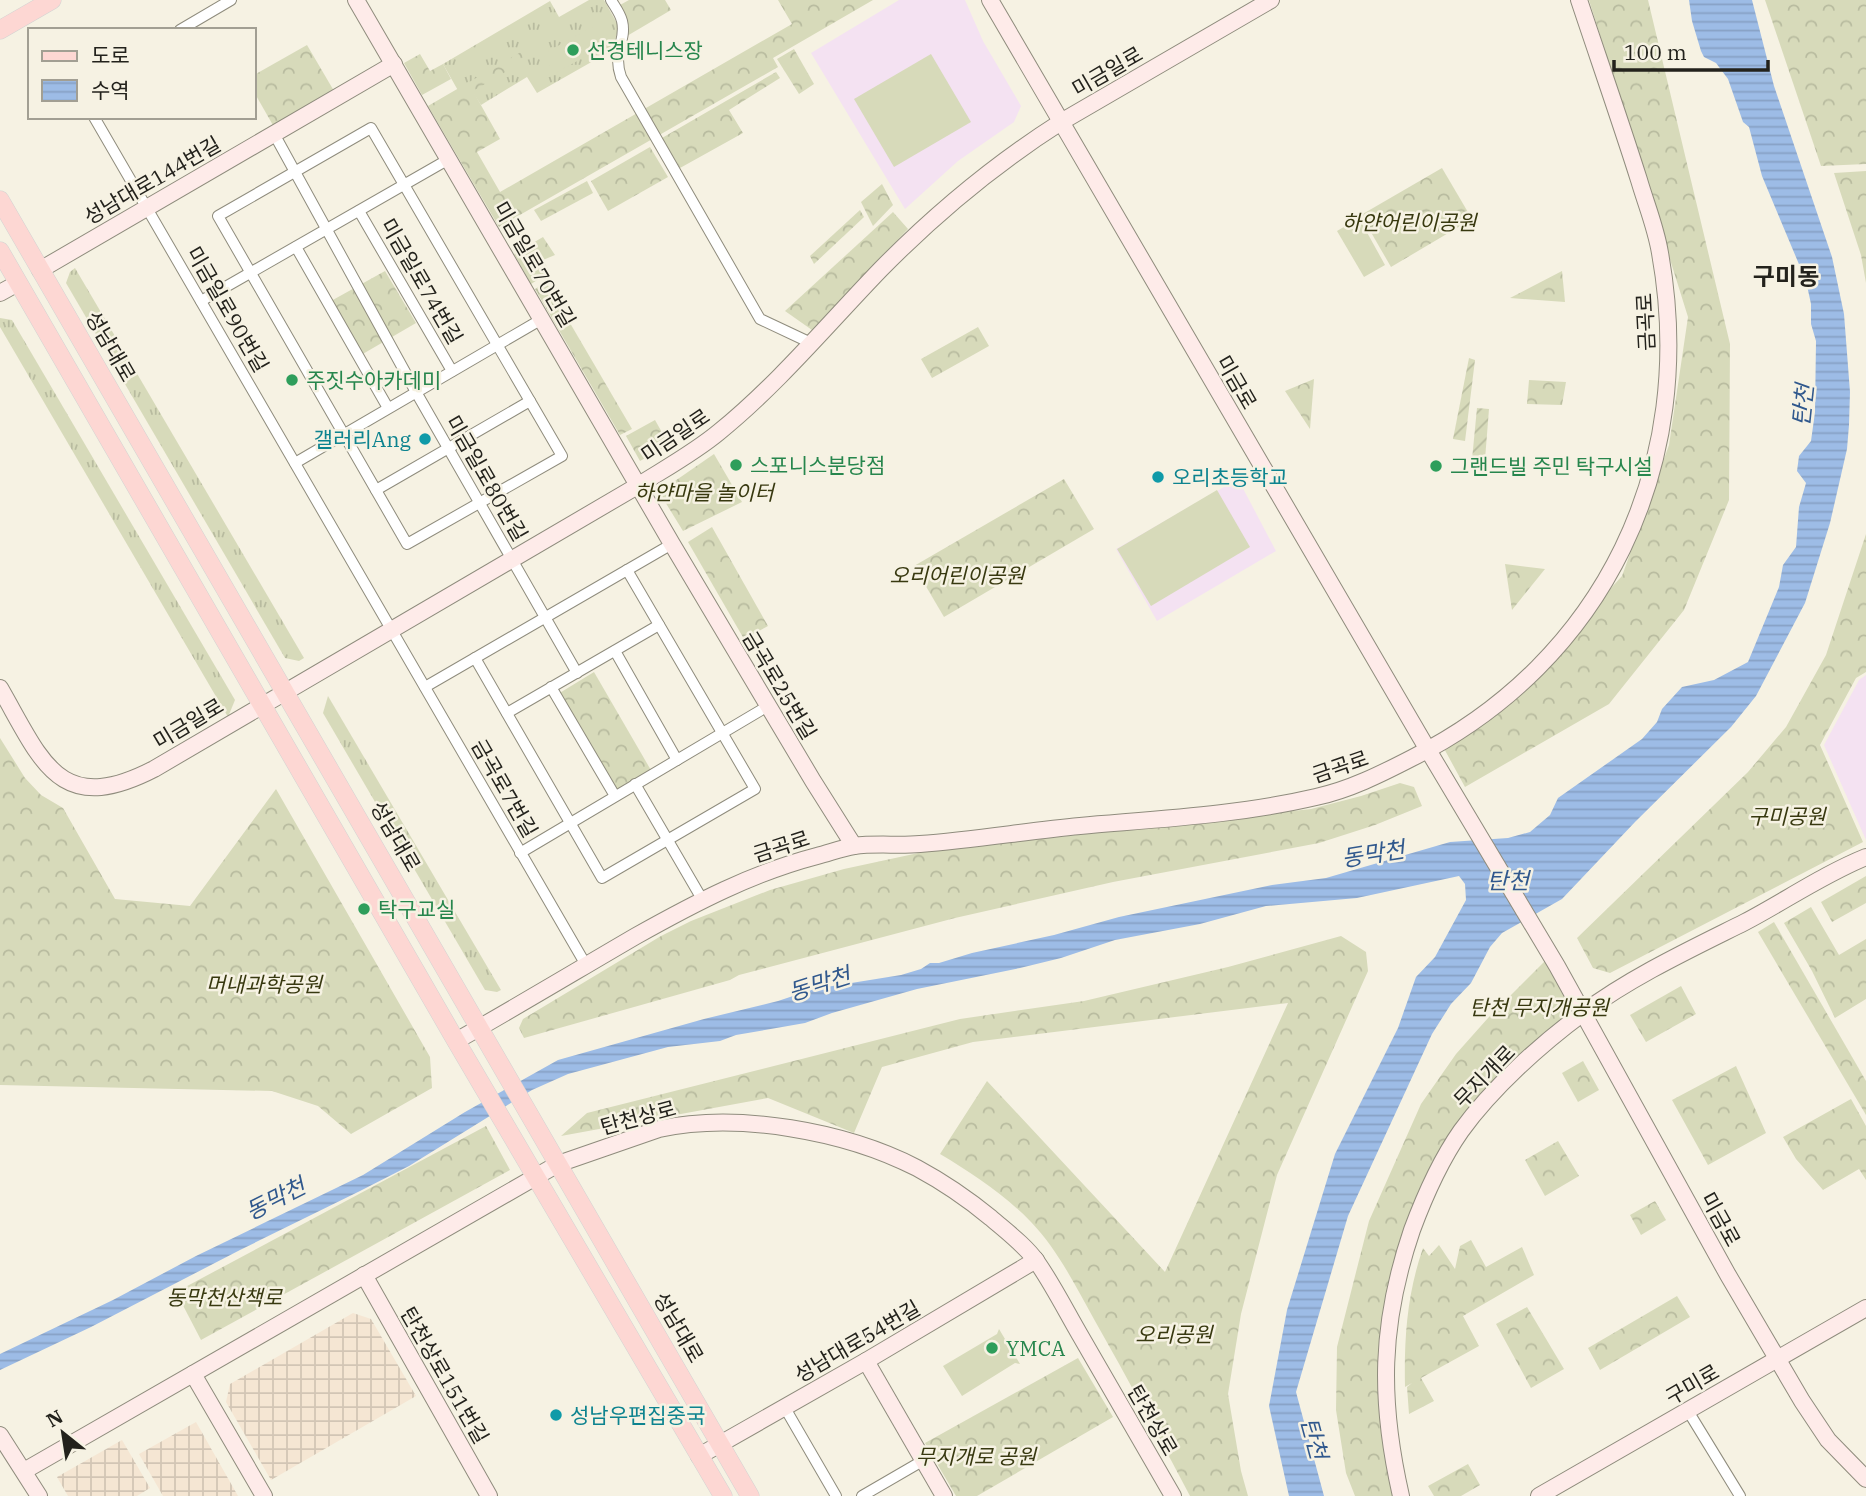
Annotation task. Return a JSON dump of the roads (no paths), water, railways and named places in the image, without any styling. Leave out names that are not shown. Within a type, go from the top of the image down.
[{"type":"main road","points":[[0,30],[52,0]]},
{"type":"main road","name":"성남대로","points":[[0,200],[750,1496]]},
{"type":"main road","points":[[0,251],[456,1041],[723,1496]]},
{"type":"street","points":[[183,28],[230,0]]},
{"type":"street","name":"미금일로70번길","points":[[356,0],[639,485]]},
{"type":"street","points":[[611,0],[622,22],[623,32],[616,57],[621,77],[760,319],[811,343]]},
{"type":"street","name":"미금로","points":[[990,0],[1428,750],[1558,967],[1777,1359],[1820,1429],[1866,1479]]},
{"type":"street","name":"미금일로","points":[[0,688],[42,762],[54,773],[83,787],[99,788],[128,782],[639,485],[717,434],[780,376],[925,226],[1009,157],[1061,122],[1271,0]]},
{"type":"street","name":"금곡로","points":[[456,1041],[702,899],[762,874],[854,846],[919,845],[1184,817],[1318,797],[1374,778],[1428,750],[1467,727],[1504,698],[1560,645],[1602,590],[1641,507],[1655,464],[1665,412],[1669,351],[1660,249],[1579,0]]},
{"type":"street","name":"성남대로144번길","points":[[40,270],[394,64]]},
{"type":"street","name":"미금일로90번길","points":[[95,119],[391,629]]},
{"type":"street","name":"미금일로74번길","points":[[295,171],[371,128],[562,456],[480,502]]},
{"type":"street","points":[[278,141],[328,229]]},
{"type":"street","points":[[405,185],[449,159]]},
{"type":"street","points":[[295,171],[218,216],[407,544],[480,502]]},
{"type":"street","name":"미금일로74번길","points":[[405,185],[359,211],[452,371],[497,345]]},
{"type":"street","points":[[201,301],[359,211]]},
{"type":"street","name":"미금일로80번길","points":[[328,229],[543,619],[577,673]]},
{"type":"street","points":[[296,247],[388,408]]},
{"type":"street","points":[[0,293],[18,283]]},
{"type":"street","points":[[497,345],[542,318]]},
{"type":"street","points":[[295,463],[452,371]]},
{"type":"street","points":[[376,490],[530,401]]},
{"type":"street","name":"금곡로25번길","points":[[639,485],[768,706],[854,846]]},
{"type":"street","points":[[425,687],[672,544]]},
{"type":"street","points":[[475,657],[602,878],[755,789],[627,570]]},
{"type":"street","points":[[508,713],[659,625]]},
{"type":"street","name":"금곡로7번길","points":[[391,629],[586,965]]},
{"type":"street","points":[[615,651],[677,760]]},
{"type":"street","points":[[551,687],[615,796]]},
{"type":"street","points":[[520,853],[768,706]]},
{"type":"street","points":[[635,784],[702,899]]},
{"type":"street","name":"무지개로","points":[[1401,1496],[1387,1409],[1386,1358],[1396,1280],[1420,1210],[1445,1156],[1463,1129],[1516,1071],[1583,1012],[1683,954],[1866,857]]},
{"type":"street","name":"탄천상로","points":[[24,1471],[558,1164],[675,1125],[747,1124],[794,1129],[854,1144],[917,1168],[970,1201],[999,1225],[1036,1260],[1172,1496]]},
{"type":"street","name":"성남대로54번길","points":[[699,1455],[785,1408],[1036,1260]]},
{"type":"street","name":"탄천상로151번길","points":[[365,1275],[489,1496]]},
{"type":"street","name":"구미로","points":[[1539,1496],[1777,1359],[1864,1314]]},
{"type":"street","points":[[866,1361],[944,1496]]},
{"type":"street","points":[[193,1374],[264,1496]]},
{"type":"street","points":[[785,1408],[836,1496]]},
{"type":"street","points":[[1688,1411],[1740,1496]]},
{"type":"street","points":[[0,1436],[39,1496]]},
{"type":"street","points":[[862,1496],[924,1460]]},
{"type":"water","name":"탄천","points":[[1689,0],[1752,0],[1774,86],[1832,257],[1844,314],[1850,392],[1847,449],[1830,523],[1805,603],[1756,696],[1731,727],[1562,899],[1502,933],[1490,947],[1471,983],[1451,1004],[1432,1034],[1348,1216],[1296,1392],[1324,1496],[1289,1496],[1269,1406],[1287,1310],[1335,1154],[1398,1028],[1416,977],[1435,957],[1466,900],[1465,884],[1459,876],[1357,898],[1266,906],[1200,924],[1115,940],[1020,968],[917,989],[805,1023],[736,1035],[720,1041],[668,1047],[568,1074],[532,1090],[409,1166],[91,1327],[0,1370],[0,1354],[363,1175],[465,1112],[558,1060],[814,989],[901,975],[921,969],[930,963],[939,963],[1119,917],[1272,885],[1326,878],[1450,842],[1508,838],[1530,832],[1550,815],[1558,798],[1642,739],[1657,722],[1662,709],[1682,687],[1714,680],[1748,662],[1779,587],[1783,565],[1796,547],[1799,507],[1806,483],[1797,471],[1799,456],[1811,441],[1815,412],[1816,341],[1811,324],[1811,304],[1806,281],[1762,176],[1749,127],[1743,122],[1728,79],[1716,63],[1704,57],[1701,51]]},
{"type":"place","name":"선경테니스장","points":[[573,50]]},
{"type":"place","name":"주짓수아카데미","points":[[292,380]]},
{"type":"place","name":"갤러리Ang","points":[[425,439]]},
{"type":"place","name":"스포니스분당점","points":[[736,465]]},
{"type":"place","name":"그랜드빌 주민 탁구시설","points":[[1436,466]]},
{"type":"place","name":"오리초등학교","points":[[1158,477]]},
{"type":"place","name":"탁구교실","points":[[364,909]]},
{"type":"place","name":"YMCA","points":[[992,1348]]},
{"type":"place","name":"성남우편집중국","points":[[556,1415]]},
{"type":"district","name":"구미동","points":[[1786,276]]},
{"type":"park label","name":"하얀어린이공원","points":[[1409,222]]},
{"type":"park label","name":"하얀마을 놀이터","points":[[704,492]]},
{"type":"park label","name":"오리어린이공원","points":[[957,575]]},
{"type":"park label","name":"구미공원","points":[[1787,816]]},
{"type":"park label","name":"머내과학공원","points":[[264,984]]},
{"type":"park label","name":"탄천 무지개공원","points":[[1539,1007]]},
{"type":"park label","name":"동막천산책로","points":[[224,1297]]},
{"type":"park label","name":"오리공원","points":[[1174,1334]]},
{"type":"park label","name":"무지개로 공원","points":[[976,1456]]},
{"type":"water label","name":"동막천","points":[[1373,853]]},
{"type":"water label","name":"동막천","points":[[819,983]]},
{"type":"water label","name":"동막천","points":[[275,1198]]}]
